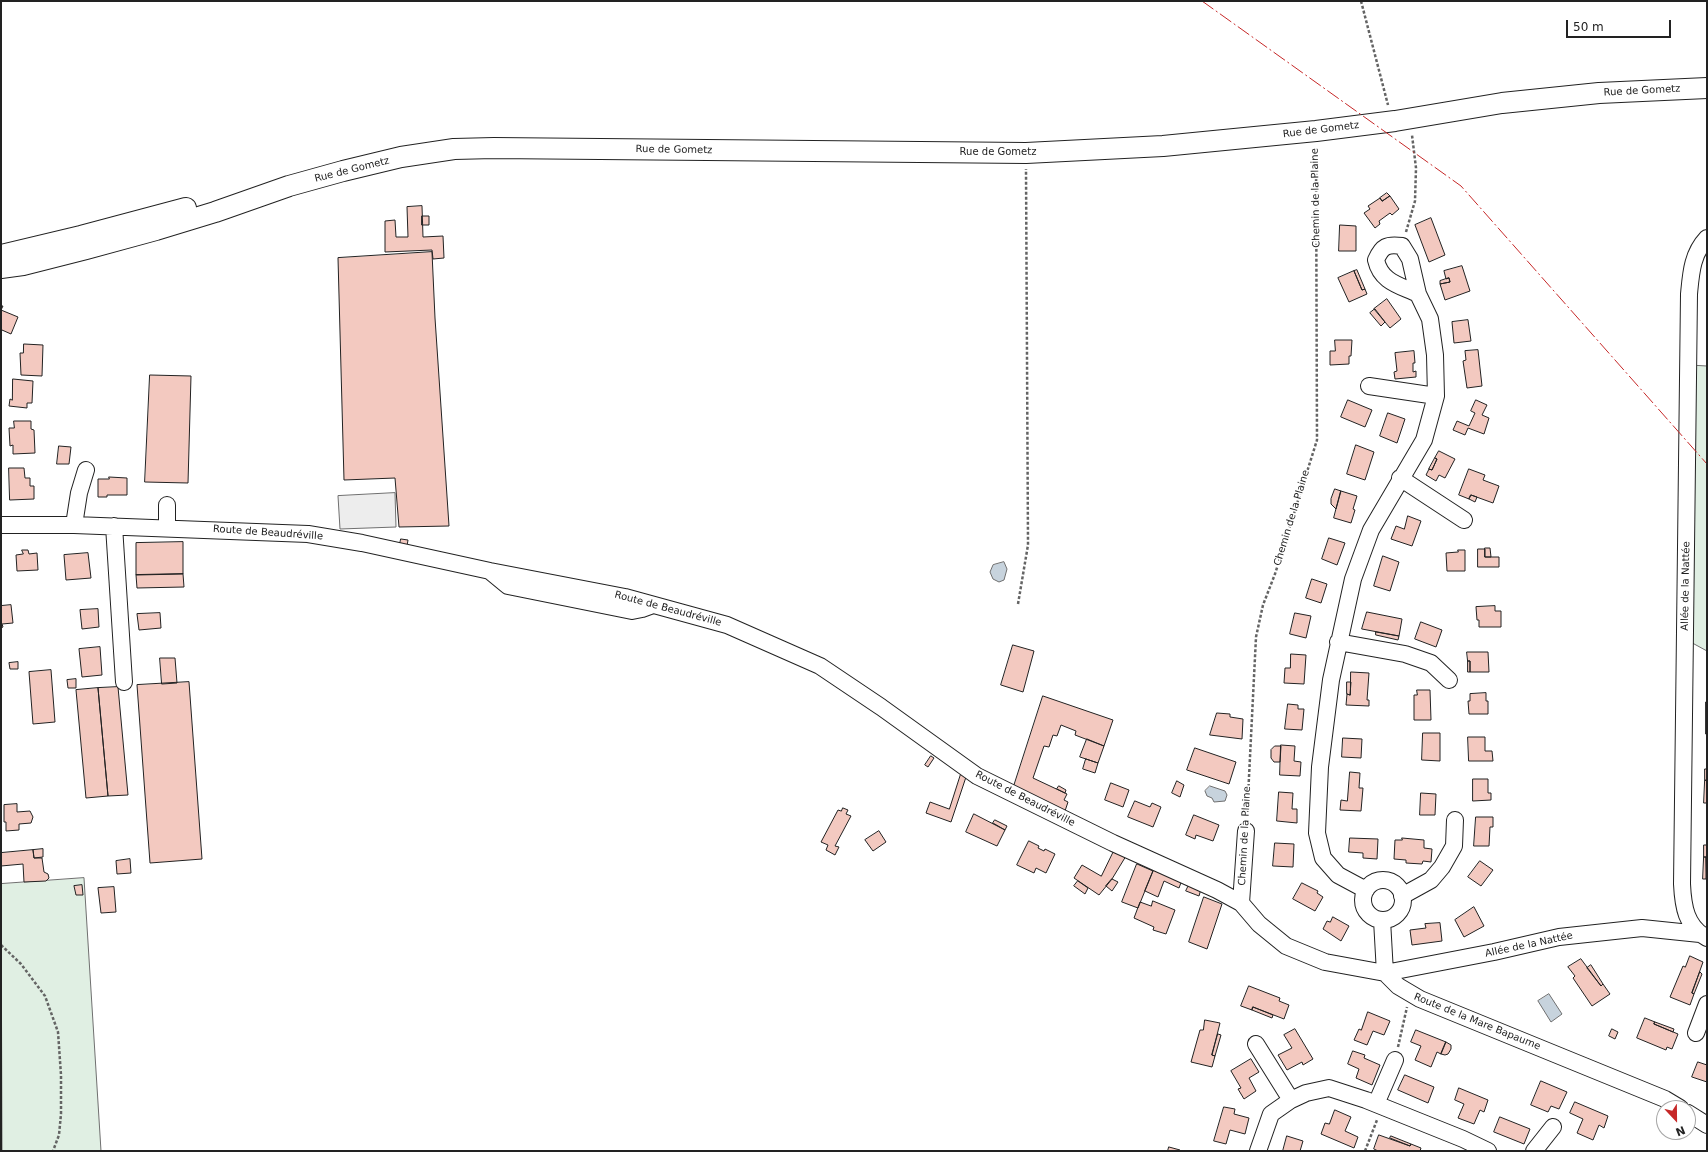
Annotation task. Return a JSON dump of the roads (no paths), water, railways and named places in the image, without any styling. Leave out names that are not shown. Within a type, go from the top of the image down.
[{"type":"main road","name":"Rue de Gometz","points":[[1,254],[81,236],[151,216],[289,186],[394,159],[454,149],[494,148],[1026,153],[1164,146],[1316,131],[1502,103],[1599,93],[1707,88]]},
{"type":"main road","name":"Rue de Gometz","points":[[1,268],[37,261],[149,232],[214,212],[289,186]]},
{"type":"street","name":"Allée de la Nattée","points":[[1703,936],[1689,919],[1683,905],[1683,845],[1689,294],[1691,268],[1700,246],[1707,238]]},
{"type":"street","points":[[1366,890],[1338,876],[1323,858],[1317,833],[1320,766],[1331,680],[1338,642],[1353,579],[1371,530],[1400,478],[1424,440],[1436,396],[1435,356],[1430,319],[1418,294],[1410,259],[1402,246],[1392,245],[1381,250],[1376,260],[1378,270],[1386,279],[1418,294]]},
{"type":"street","points":[[1369,386],[1436,396]]},
{"type":"street","points":[[74,525],[79,493],[86,470]]},
{"type":"street","points":[[1400,478],[1464,520]]},
{"type":"street","points":[[167,505],[167,527]]},
{"type":"street","name":"Route de Beaudréville","points":[[1,525],[167,527],[308,534],[362,542],[490,571],[625,597],[727,624],[820,666],[881,707],[977,776],[1113,843],[1217,890],[1241,904],[1259,924],[1286,946],[1325,962],[1384,973]]},
{"type":"street","points":[[114,526],[124,682]]},
{"type":"street","points":[[1338,642],[1405,654],[1431,663],[1449,680]]},
{"type":"street","points":[[1402,896],[1431,880],[1442,867],[1454,846],[1455,820]]},
{"type":"street","name":"Chemin de la Plaine","points":[[1241,904],[1246,831]]},
{"type":"street","points":[[1389,881],[1395,884],[1402,896],[1401,907],[1398,912],[1388,919],[1382,920],[1370,915],[1366,910],[1363,897],[1370,885],[1376,882],[1389,881]]},
{"type":"street","points":[[1382,920],[1384,973]]},
{"type":"street","name":"Allée de la Nattée","points":[[1384,973],[1494,952],[1559,937],[1642,928],[1703,936]]},
{"type":"street","name":"Route de la Mare Bapaume","points":[[1384,973],[1398,986],[1420,999],[1668,1100]]},
{"type":"street","points":[[1696,1033],[1707,1004]]},
{"type":"street","points":[[1256,1044],[1291,1100]]},
{"type":"street","points":[[1379,1105],[1395,1060]]},
{"type":"street","points":[[1258,1151],[1271,1114],[1291,1100],[1306,1093],[1329,1088],[1379,1105],[1463,1139],[1488,1151]]},
{"type":"street","points":[[1696,1118],[1707,1125]]},
{"type":"street","points":[[1534,1151],[1552,1127]]}]
